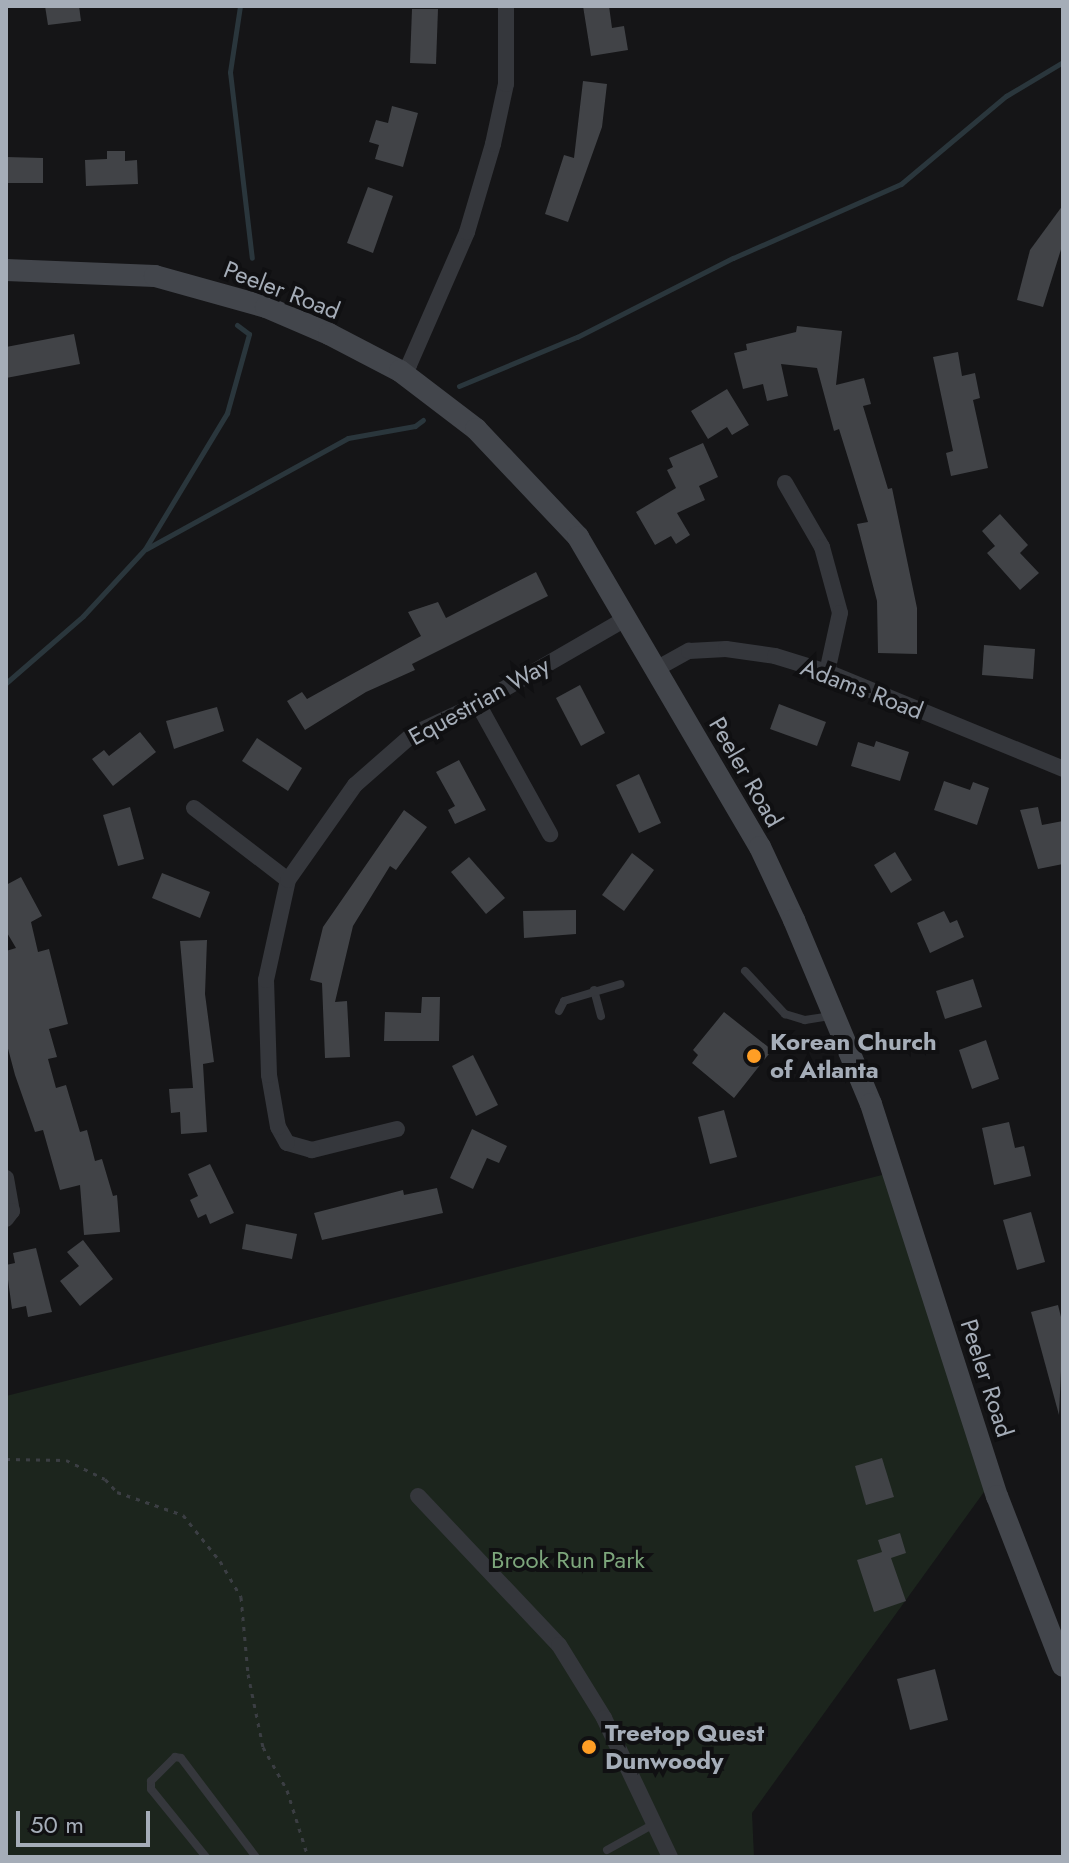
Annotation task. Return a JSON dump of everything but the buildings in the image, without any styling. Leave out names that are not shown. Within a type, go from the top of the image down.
[{"type":"street","points":[[400,371],[409,365],[467,232],[493,144],[506,84],[506,6]]},
{"type":"street","name":"Peeler Road","points":[[6,270],[109,271],[201,287],[329,334],[400,371],[476,429],[543,496],[578,537],[760,847],[835,1016],[893,1169],[1023,1571],[1063,1666]]},
{"type":"street","points":[[785,483],[822,547],[840,613],[827,672]]},
{"type":"street","name":"Equestrian Way","points":[[397,1129],[312,1150],[287,1143],[278,1127],[269,1075],[266,980],[288,880],[355,785],[382,758],[413,734],[478,704],[627,618]]},
{"type":"street","name":"Adams Road","points":[[656,669],[689,651],[726,649],[827,672],[1063,769]]},
{"type":"street","points":[[478,704],[550,834]]},
{"type":"street","points":[[194,808],[288,880]]},
{"type":"street","points":[[6,1178],[12,1211],[6,1219]]},
{"type":"street","points":[[418,1496],[559,1645],[604,1718],[670,1857]]},
{"type":"lane","points":[[745,971],[785,1014],[805,1020],[835,1016]]},
{"type":"lane","points":[[559,1011],[564,1001],[621,984]]},
{"type":"lane","points":[[594,990],[601,1016]]},
{"type":"lane","points":[[206,1857],[151,1789],[151,1781],[175,1757],[181,1758],[256,1857]]},
{"type":"lane","points":[[607,1850],[655,1824]]},
{"type":"path","points":[[6,1459],[66,1460],[105,1479],[117,1492],[183,1515],[220,1561],[241,1597],[263,1747],[287,1790],[308,1857]]},
{"type":"green space","name":"Brook Run Park","points":[[890,1173],[989,1485],[752,1813],[754,1857],[6,1857],[6,1396]]},
{"type":"waterway","points":[[240,6],[230,72],[252,258]]},
{"type":"waterway","points":[[459,386],[577,337],[733,258],[901,184],[1006,96],[1063,62]]},
{"type":"waterway","points":[[6,683],[83,616],[145,549],[227,413],[249,334],[237,325]]},
{"type":"waterway","points":[[146,549],[348,438],[415,426],[423,420]]},
{"type":"place","name":"Korean Church of Atlanta","points":[[754,1056]]},
{"type":"place","name":"Treetop Quest Dunwoody","points":[[589,1747]]}]
